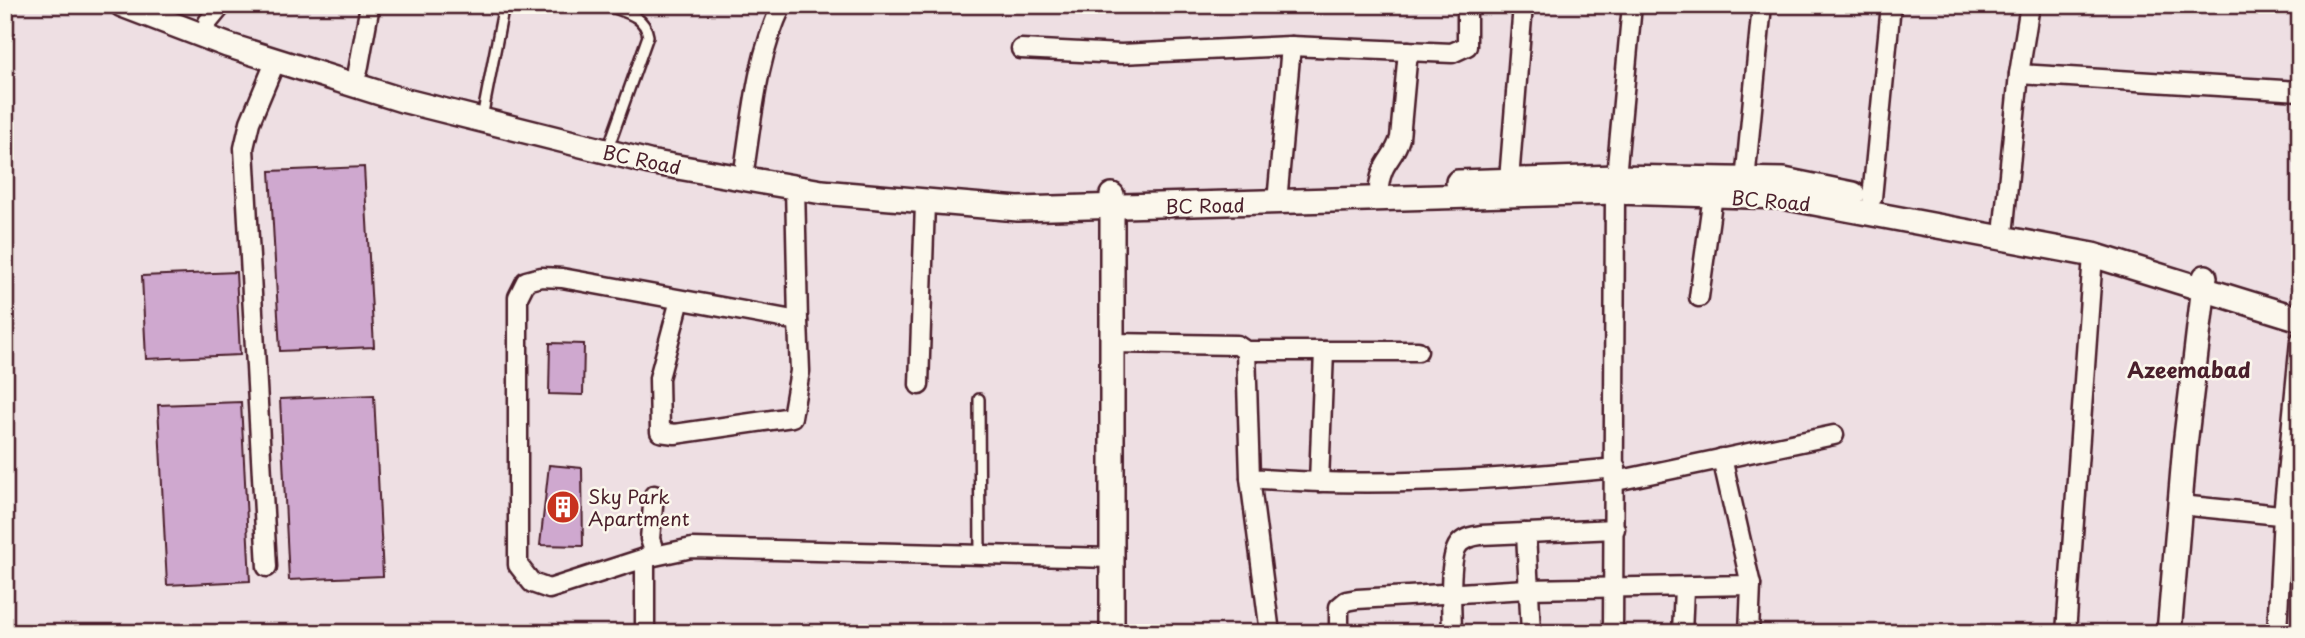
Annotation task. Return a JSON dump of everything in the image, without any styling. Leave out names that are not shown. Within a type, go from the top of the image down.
[{"type":"street","name":"BC Road","points":[[122,5],[276,60],[356,77],[649,162],[796,180],[951,193],[1112,201],[1616,184],[1713,195],[1784,180],[1872,198],[2093,256],[2300,306]]},
{"type":"street","name":"BC Road","points":[[164,5],[215,13],[356,77]]},
{"type":"street","points":[[356,77],[370,5]]},
{"type":"street","points":[[746,164],[755,91],[769,36],[782,5]]},
{"type":"street","points":[[1021,49],[1121,54],[1291,46],[1461,51],[1467,46],[1469,38],[1467,5]]},
{"type":"street","points":[[1509,180],[1523,5]]},
{"type":"street","points":[[1613,633],[1616,184],[1632,5]]},
{"type":"street","points":[[1745,188],[1762,5]]},
{"type":"street","points":[[1872,198],[1891,5]]},
{"type":"street","points":[[2003,231],[2019,74],[2030,5]]},
{"type":"street","points":[[1278,191],[1291,46]]},
{"type":"street","points":[[1379,187],[1384,163],[1397,147],[1400,138],[1408,51]]},
{"type":"street","points":[[267,567],[244,148],[250,122],[276,60]]},
{"type":"street","points":[[2019,74],[2300,91]]},
{"type":"street","name":"BC Road","points":[[483,114],[746,164],[796,180],[926,203],[1018,209],[1278,191],[1509,180],[1745,188],[1782,197],[2096,244],[2300,319]]},
{"type":"street","points":[[680,300],[659,379],[660,432],[675,434],[792,416],[800,371],[796,180]]},
{"type":"street","points":[[1699,297],[1713,195]]},
{"type":"street","points":[[1112,201],[1112,633]]},
{"type":"street","points":[[919,385],[926,203]]},
{"type":"street","points":[[2066,633],[2093,256]]},
{"type":"street","points":[[798,321],[541,276],[526,281],[518,297],[518,565],[532,583],[549,589],[645,558],[692,548],[1112,558]]},
{"type":"street","points":[[2169,633],[2203,283]]},
{"type":"street","points":[[2277,633],[2291,516],[2300,341]]},
{"type":"street","points":[[1112,343],[1237,345],[1246,351],[1418,351]]},
{"type":"street","points":[[1246,351],[1250,478],[1270,633]]},
{"type":"street","points":[[1319,482],[1324,351]]},
{"type":"street","points":[[1250,478],[1399,484],[1616,474],[1723,458],[1834,435]]},
{"type":"street","points":[[1723,458],[1751,585],[1749,633]]},
{"type":"street","points":[[645,558],[654,551],[650,539],[654,495]]},
{"type":"street","points":[[2180,505],[2291,516]]},
{"type":"street","points":[[1452,633],[1451,594],[1456,549],[1461,541],[1481,535],[1615,530]]},
{"type":"street","points":[[1526,533],[1531,633]]},
{"type":"street","points":[[645,558],[645,633]]},
{"type":"street","points":[[1339,633],[1337,615],[1339,607],[1346,601],[1527,589],[1751,585]]},
{"type":"street","points":[[1682,633],[1684,588]]},
{"type":"lane","points":[[483,114],[504,5]]},
{"type":"lane","points":[[606,5],[640,18],[647,27],[648,36],[611,140]]},
{"type":"lane","points":[[979,399],[980,553]]},
{"type":"building","points":[[364,167],[374,347],[280,351],[270,171]]},
{"type":"building","points":[[236,272],[240,355],[146,359],[142,276]]},
{"type":"building","points":[[550,343],[584,344],[583,395],[549,394]]},
{"type":"building","points":[[374,395],[383,576],[289,580],[280,399]]},
{"type":"building","points":[[241,402],[250,581],[167,585],[158,405]]},
{"type":"building","name":"Sky Park Apartment","points":[[549,465],[582,468],[583,546],[540,545]]},
{"type":"place","name":"Sky Park Apartment","points":[[563,507]]},
{"type":"district","name":"Azeemabad","points":[[2189,369]]}]
